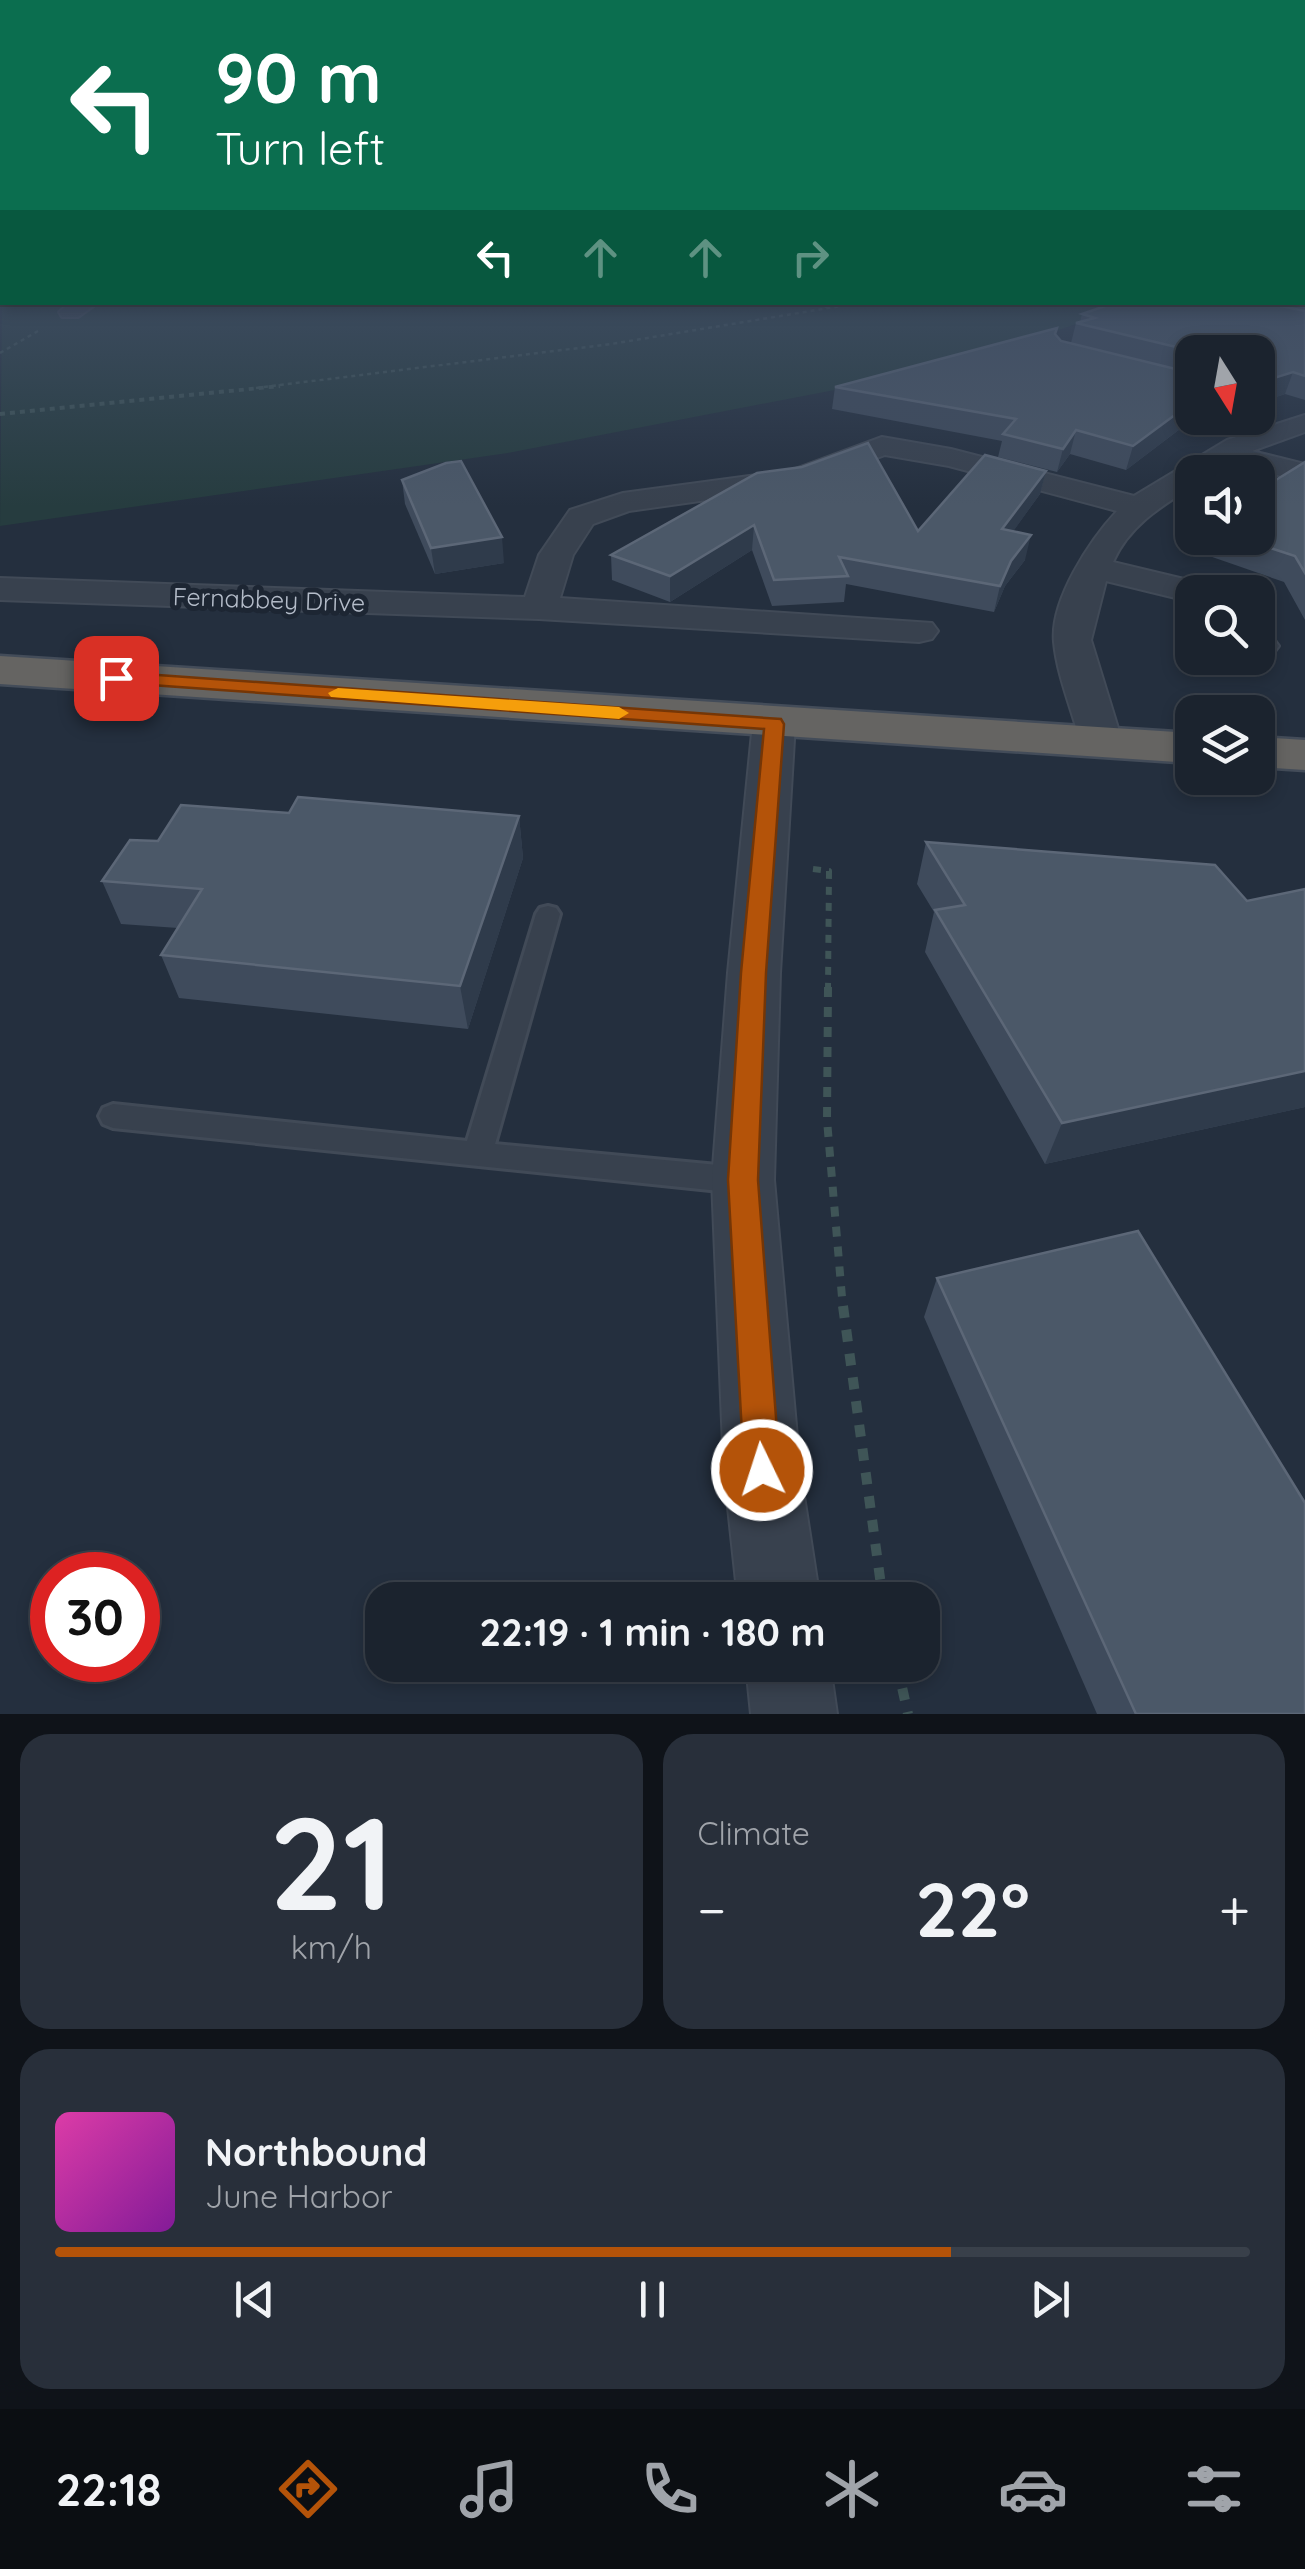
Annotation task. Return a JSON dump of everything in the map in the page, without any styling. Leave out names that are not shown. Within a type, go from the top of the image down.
[{"type":"highway","points":[[0,670],[774,724],[1175,747]]},
{"type":"highway","points":[[1275,753],[1305,755]]},
{"type":"street","points":[[1275,409],[1305,423]]},
{"type":"street","points":[[1224,455],[1305,423]]},
{"type":"street","points":[[539,608],[556,555],[581,518],[623,502],[799,478],[882,446],[952,458],[1138,507]]},
{"type":"street","points":[[1227,453],[1305,473]]},
{"type":"street","points":[[1101,742],[1072,640],[1082,595],[1106,543],[1138,507],[1175,485]]},
{"type":"street","points":[[1094,568],[1175,587]]},
{"type":"street","name":"Fernabbey Drive","points":[[0,589],[539,608],[919,631]]},
{"type":"street","points":[[774,724],[743,1180],[762,1470],[777,1582]]},
{"type":"street","points":[[790,1682],[794,1714]]},
{"type":"lane","points":[[476,1155],[548,914]]},
{"type":"lane","points":[[113,1116],[743,1180]]},
{"type":"path","points":[[0,414],[355,378],[583,346]]},
{"type":"path","points":[[762,864],[828,871],[827,1120],[840,1286],[881,1582]]},
{"type":"path","points":[[901,1682],[908,1714]]},
{"type":"green space","points":[[2,346],[1011,346],[902,377],[508,453],[0,526]]},
{"type":"building","points":[[989,346],[1081,346],[1175,369],[1175,415],[1133,446],[1076,430],[1063,449],[1003,434],[1016,419],[835,387]]},
{"type":"building","points":[[1275,346],[1305,346],[1305,376],[1293,372],[1275,378]]},
{"type":"building","points":[[868,443],[918,531],[985,455],[1046,471],[1002,529],[1031,535],[1011,561],[1000,586],[839,557],[848,576],[774,580],[754,525],[670,576],[611,555],[757,473],[802,467]]},
{"type":"building","points":[[461,461],[502,537],[431,548],[402,480]]},
{"type":"building","points":[[1305,462],[1305,573],[1295,556],[1275,549],[1275,481]]},
{"type":"building","points":[[298,797],[519,816],[460,986],[161,955],[202,889],[102,881],[130,840],[158,841],[181,805],[289,813]]},
{"type":"building","points":[[926,842],[1215,865],[1247,901],[1305,889],[1305,1071],[1062,1123],[935,910],[965,905]]},
{"type":"building","points":[[1138,1231],[1305,1503],[1305,1714],[1136,1714],[937,1278]]},
{"type":"slow traffic","points":[[338,693],[619,713]]},
{"type":"route","points":[[116,678],[774,724],[754,973],[743,1180],[762,1470]]}]
